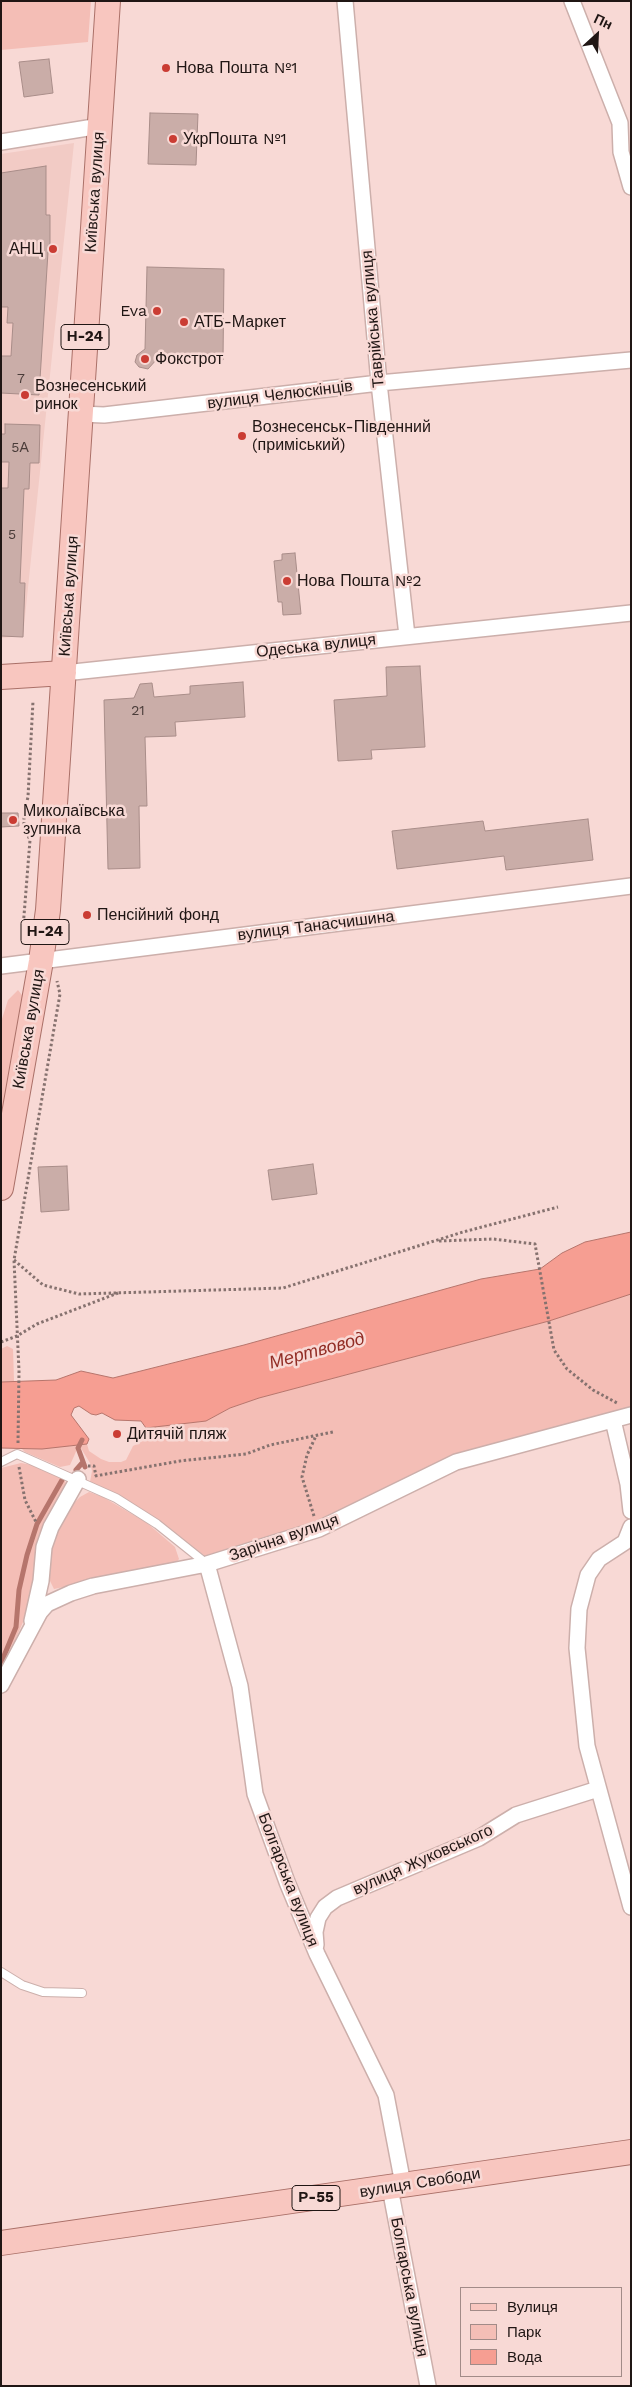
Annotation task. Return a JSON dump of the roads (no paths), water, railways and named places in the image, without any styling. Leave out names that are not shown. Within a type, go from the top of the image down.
[{"type":"main road","name":"Київська вулиця","points":[[1,1188],[42,961],[48,910],[108,1]]},
{"type":"main road","name":"Одеська вулиця","points":[[1,677],[64,673]]},
{"type":"main road","name":"вулиця Свободи","points":[[1,2243],[631,2152]]},
{"type":"street","name":"Таврійська вулиця","points":[[345,1],[379,383],[407,636]]},
{"type":"street","points":[[572,1],[620,123],[621,152],[631,187]]},
{"type":"street","points":[[1,142],[100,126]]},
{"type":"street","name":"вулиця Челюскінців","points":[[80,414],[104,415],[379,383],[631,360]]},
{"type":"street","name":"Одеська вулиця","points":[[64,673],[631,613]]},
{"type":"street","name":"вулиця Танасчишина","points":[[1,966],[631,886]]},
{"type":"street","name":"Зарічна вулиця","points":[[1,1685],[30,1627],[47,1604],[71,1593],[93,1586],[207,1564],[319,1528],[456,1462],[613,1420],[627,1411]]},
{"type":"street","points":[[613,1420],[628,1484],[631,1511]]},
{"type":"street","points":[[30,1627],[41,1581],[44,1547],[51,1527],[82,1473]]},
{"type":"street","points":[[631,1527],[625,1542],[599,1559],[588,1575],[579,1609],[577,1648],[578,1678],[587,1746],[631,1908]]},
{"type":"street","name":"Болгарська вулиця","points":[[207,1564],[240,1686],[255,1794],[317,1954],[386,2094],[396,2186],[428,2386]]},
{"type":"street","name":"вулиця Жуковського","points":[[317,1954],[315,1932],[318,1918],[325,1907],[338,1898],[480,1838],[516,1815],[598,1790]]},
{"type":"lane","points":[[1,1462],[18,1454],[82,1473],[116,1498],[157,1524],[207,1564]]},
{"type":"lane","points":[[1,1972],[22,1985],[43,1992],[82,1993]]},
{"type":"water","name":"Мертвовод","points":[[631,1232],[631,1294],[549,1321],[259,1398],[230,1408],[206,1421],[146,1428],[141,1421],[115,1420],[102,1413],[91,1414],[79,1406],[74,1408],[71,1415],[89,1439],[87,1444],[42,1449],[1,1448],[1,1382],[56,1380],[81,1371],[113,1378],[244,1345],[481,1279],[540,1269],[562,1253],[585,1242]]},
{"type":"waterway","points":[[82,1440],[78,1448],[85,1467]]},
{"type":"waterway","points":[[76,1470],[83,1462]]},
{"type":"waterway","points":[[1,1663],[16,1627],[19,1590],[37,1524],[62,1480]]},
{"type":"place","name":"Нова Пошта №1","points":[[166,68]]},
{"type":"place","name":"УкрПошта №1","points":[[173,139]]},
{"type":"place","name":"АНЦ","points":[[53,249]]},
{"type":"place","name":"Eva","points":[[157,311]]},
{"type":"place","name":"АТБ-Маркет","points":[[184,322]]},
{"type":"place","name":"Фокстрот","points":[[145,359]]},
{"type":"place","name":"Вознесенський ринок","points":[[25,395]]},
{"type":"place","name":"Вознесенськ-Південний (приміський)","points":[[242,436]]},
{"type":"place","name":"Нова Пошта №2","points":[[287,581]]},
{"type":"place","name":"Миколаївська зупинка","points":[[13,820]]},
{"type":"place","name":"Пенсійний фонд","points":[[87,915]]},
{"type":"place","name":"Дитячій пляж","points":[[117,1434]]}]
